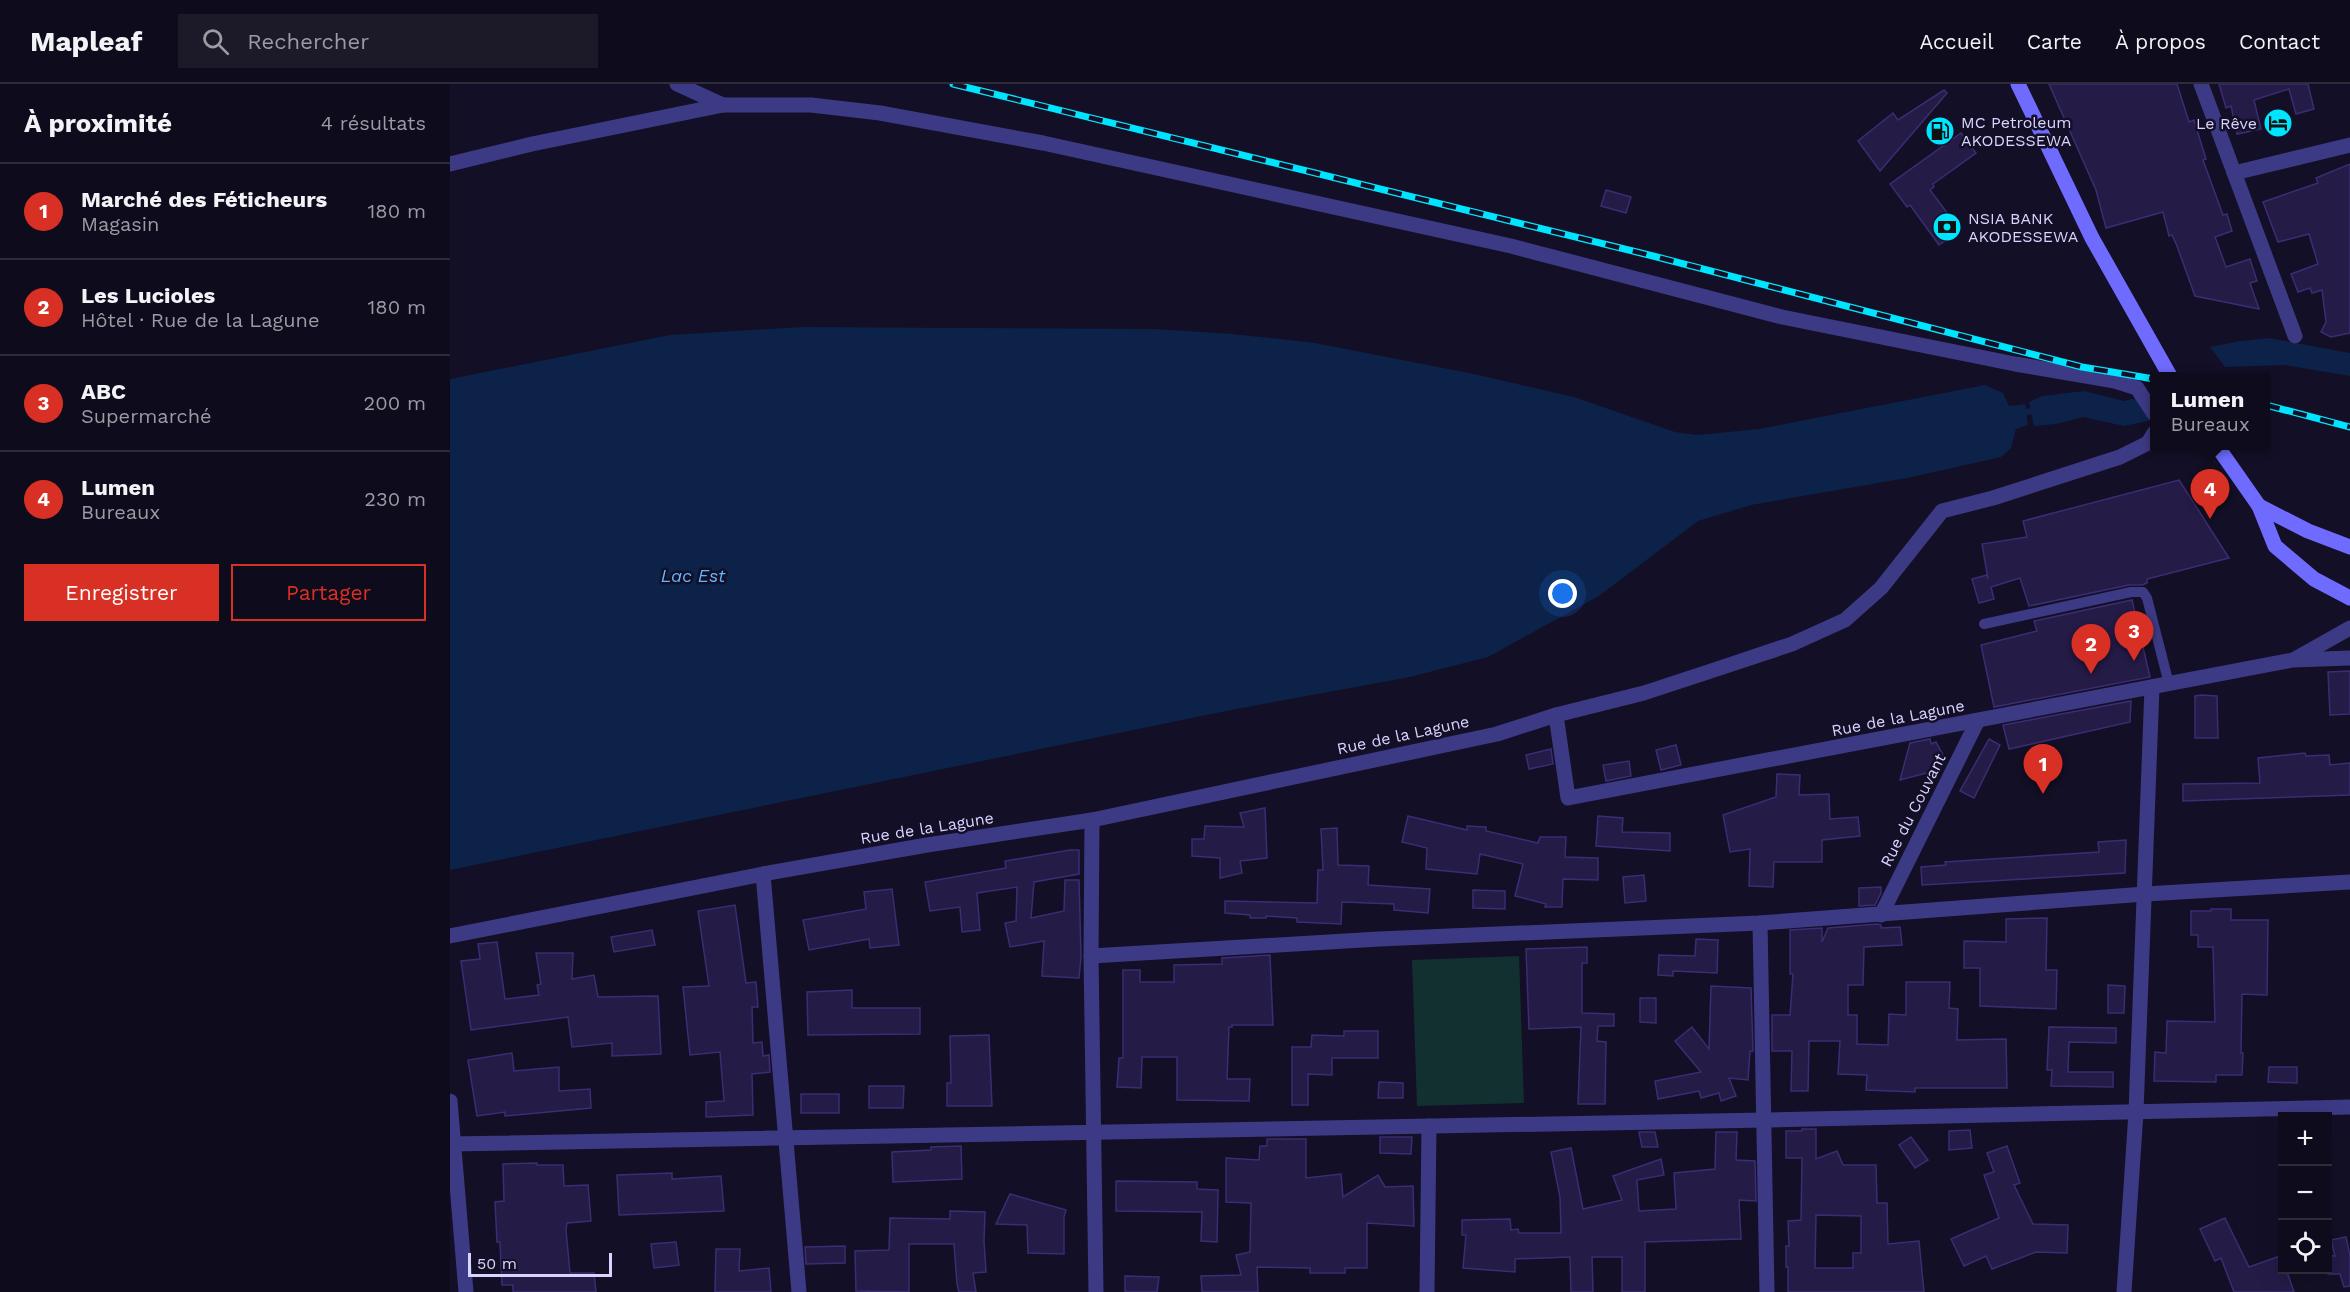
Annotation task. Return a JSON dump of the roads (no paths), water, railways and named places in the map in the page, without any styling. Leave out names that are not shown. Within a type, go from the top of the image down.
[{"type":"main road","points":[[2018,84],[2092,238],[2168,372]]},
{"type":"main road","points":[[2220,450],[2259,506],[2275,546],[2282,554],[2314,579],[2350,598]]},
{"type":"main road","points":[[2259,506],[2308,531],[2350,547]]},
{"type":"street","points":[[677,84],[723,105]]},
{"type":"street","points":[[2201,84],[2295,336]]},
{"type":"street","points":[[450,164],[532,144],[723,105],[811,105],[880,113],[1043,143],[1511,246],[1782,317],[2015,364],[2115,381],[2137,388],[2150,408]]},
{"type":"street","points":[[2234,172],[2350,145]]},
{"type":"street","points":[[1556,716],[1644,693],[1712,671],[1792,644],[1845,620],[1881,588],[1942,511],[1993,498],[2120,457],[2148,443],[2150,440]]},
{"type":"street","name":"Rue de la Lagune","points":[[2293,660],[2350,628]]},
{"type":"street","name":"Rue de la Lagune","points":[[450,936],[763,874],[927,845],[1092,820],[1497,734],[1556,716],[1568,798],[1977,722],[2293,660],[2350,658]]},
{"type":"street","points":[[2124,1292],[2136,1112],[2152,687]]},
{"type":"street","name":"Rue du Couvant","points":[[1881,915],[1977,722]]},
{"type":"street","points":[[1092,820],[1090,956],[1096,1292]]},
{"type":"street","points":[[763,874],[799,1292]]},
{"type":"street","points":[[1090,956],[1379,939],[1760,923],[2145,894],[2350,882]]},
{"type":"street","points":[[1760,923],[1767,1292]]},
{"type":"street","points":[[450,1101],[466,1292]]},
{"type":"street","points":[[452,1144],[2350,1107]]},
{"type":"street","points":[[1427,1292],[1429,1126]]},
{"type":"lane","points":[[1984,624],[2131,592],[2143,592],[2147,598],[2169,684]]},
{"type":"water","name":"Lac Est","points":[[802,327],[1154,329],[1315,343],[1474,374],[1574,397],[1675,432],[1697,435],[1759,429],[1985,385],[2003,393],[2009,406],[2025,404],[2028,425],[2016,429],[2011,448],[2001,457],[1907,478],[1751,505],[1698,521],[1599,596],[1488,657],[1410,677],[1236,709],[450,870],[450,379],[670,335]]},
{"type":"water","points":[[2269,338],[2350,353],[2350,376],[2285,365],[2225,367],[2210,347]]},
{"type":"water","points":[[2084,391],[2124,401],[2136,398],[2150,420],[2124,426],[2083,417],[2056,424],[2034,426],[2029,402],[2042,396]]},
{"type":"waterway","points":[[2026,412],[2040,410]]},
{"type":"railway","points":[[953,84],[1657,257],[2082,367],[2150,378]]},
{"type":"railway","points":[[2270,406],[2350,427]]},
{"type":"place","name":"Le Rêve","points":[[2278,123]]},
{"type":"place","name":"MC Petroleum AKODESSEWA","points":[[1940,131]]},
{"type":"place","name":"NSIA BANK AKODESSEWA","points":[[1947,227]]},
{"type":"place","name":"Lumen","points":[[2210,519]]},
{"type":"place","name":"ABC","points":[[2134,661]]},
{"type":"place","name":"Les Lucioles","points":[[2091,674]]},
{"type":"place","name":"Marché des Féticheurs","points":[[2043,794]]}]
